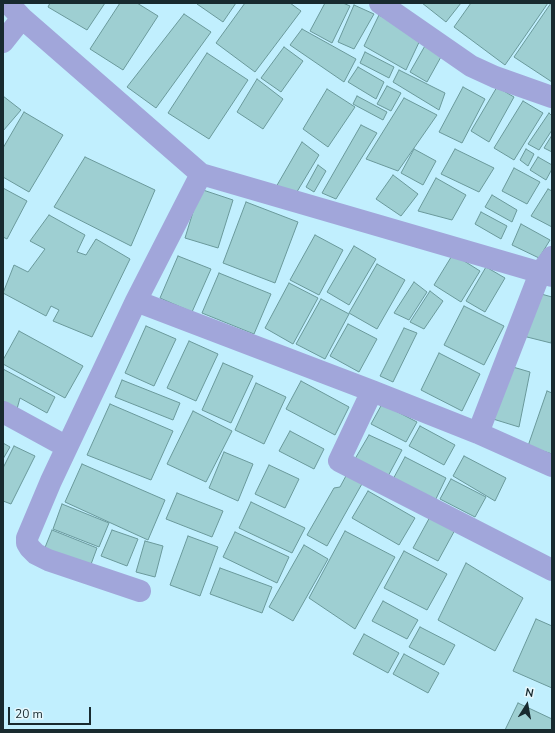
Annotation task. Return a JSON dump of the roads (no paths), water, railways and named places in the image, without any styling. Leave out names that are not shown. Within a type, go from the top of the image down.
[{"type":"street","points":[[384,4],[471,66],[496,77],[552,97]]},
{"type":"street","points":[[3,42],[15,10],[201,174],[548,268],[478,433]]},
{"type":"street","points":[[140,591],[48,560],[36,554],[30,548],[27,543],[27,538],[51,481],[136,301],[201,174]]},
{"type":"street","points":[[136,301],[478,433],[552,466]]},
{"type":"street","points":[[372,391],[339,461],[552,570]]},
{"type":"street","points":[[3,412],[67,447]]}]
